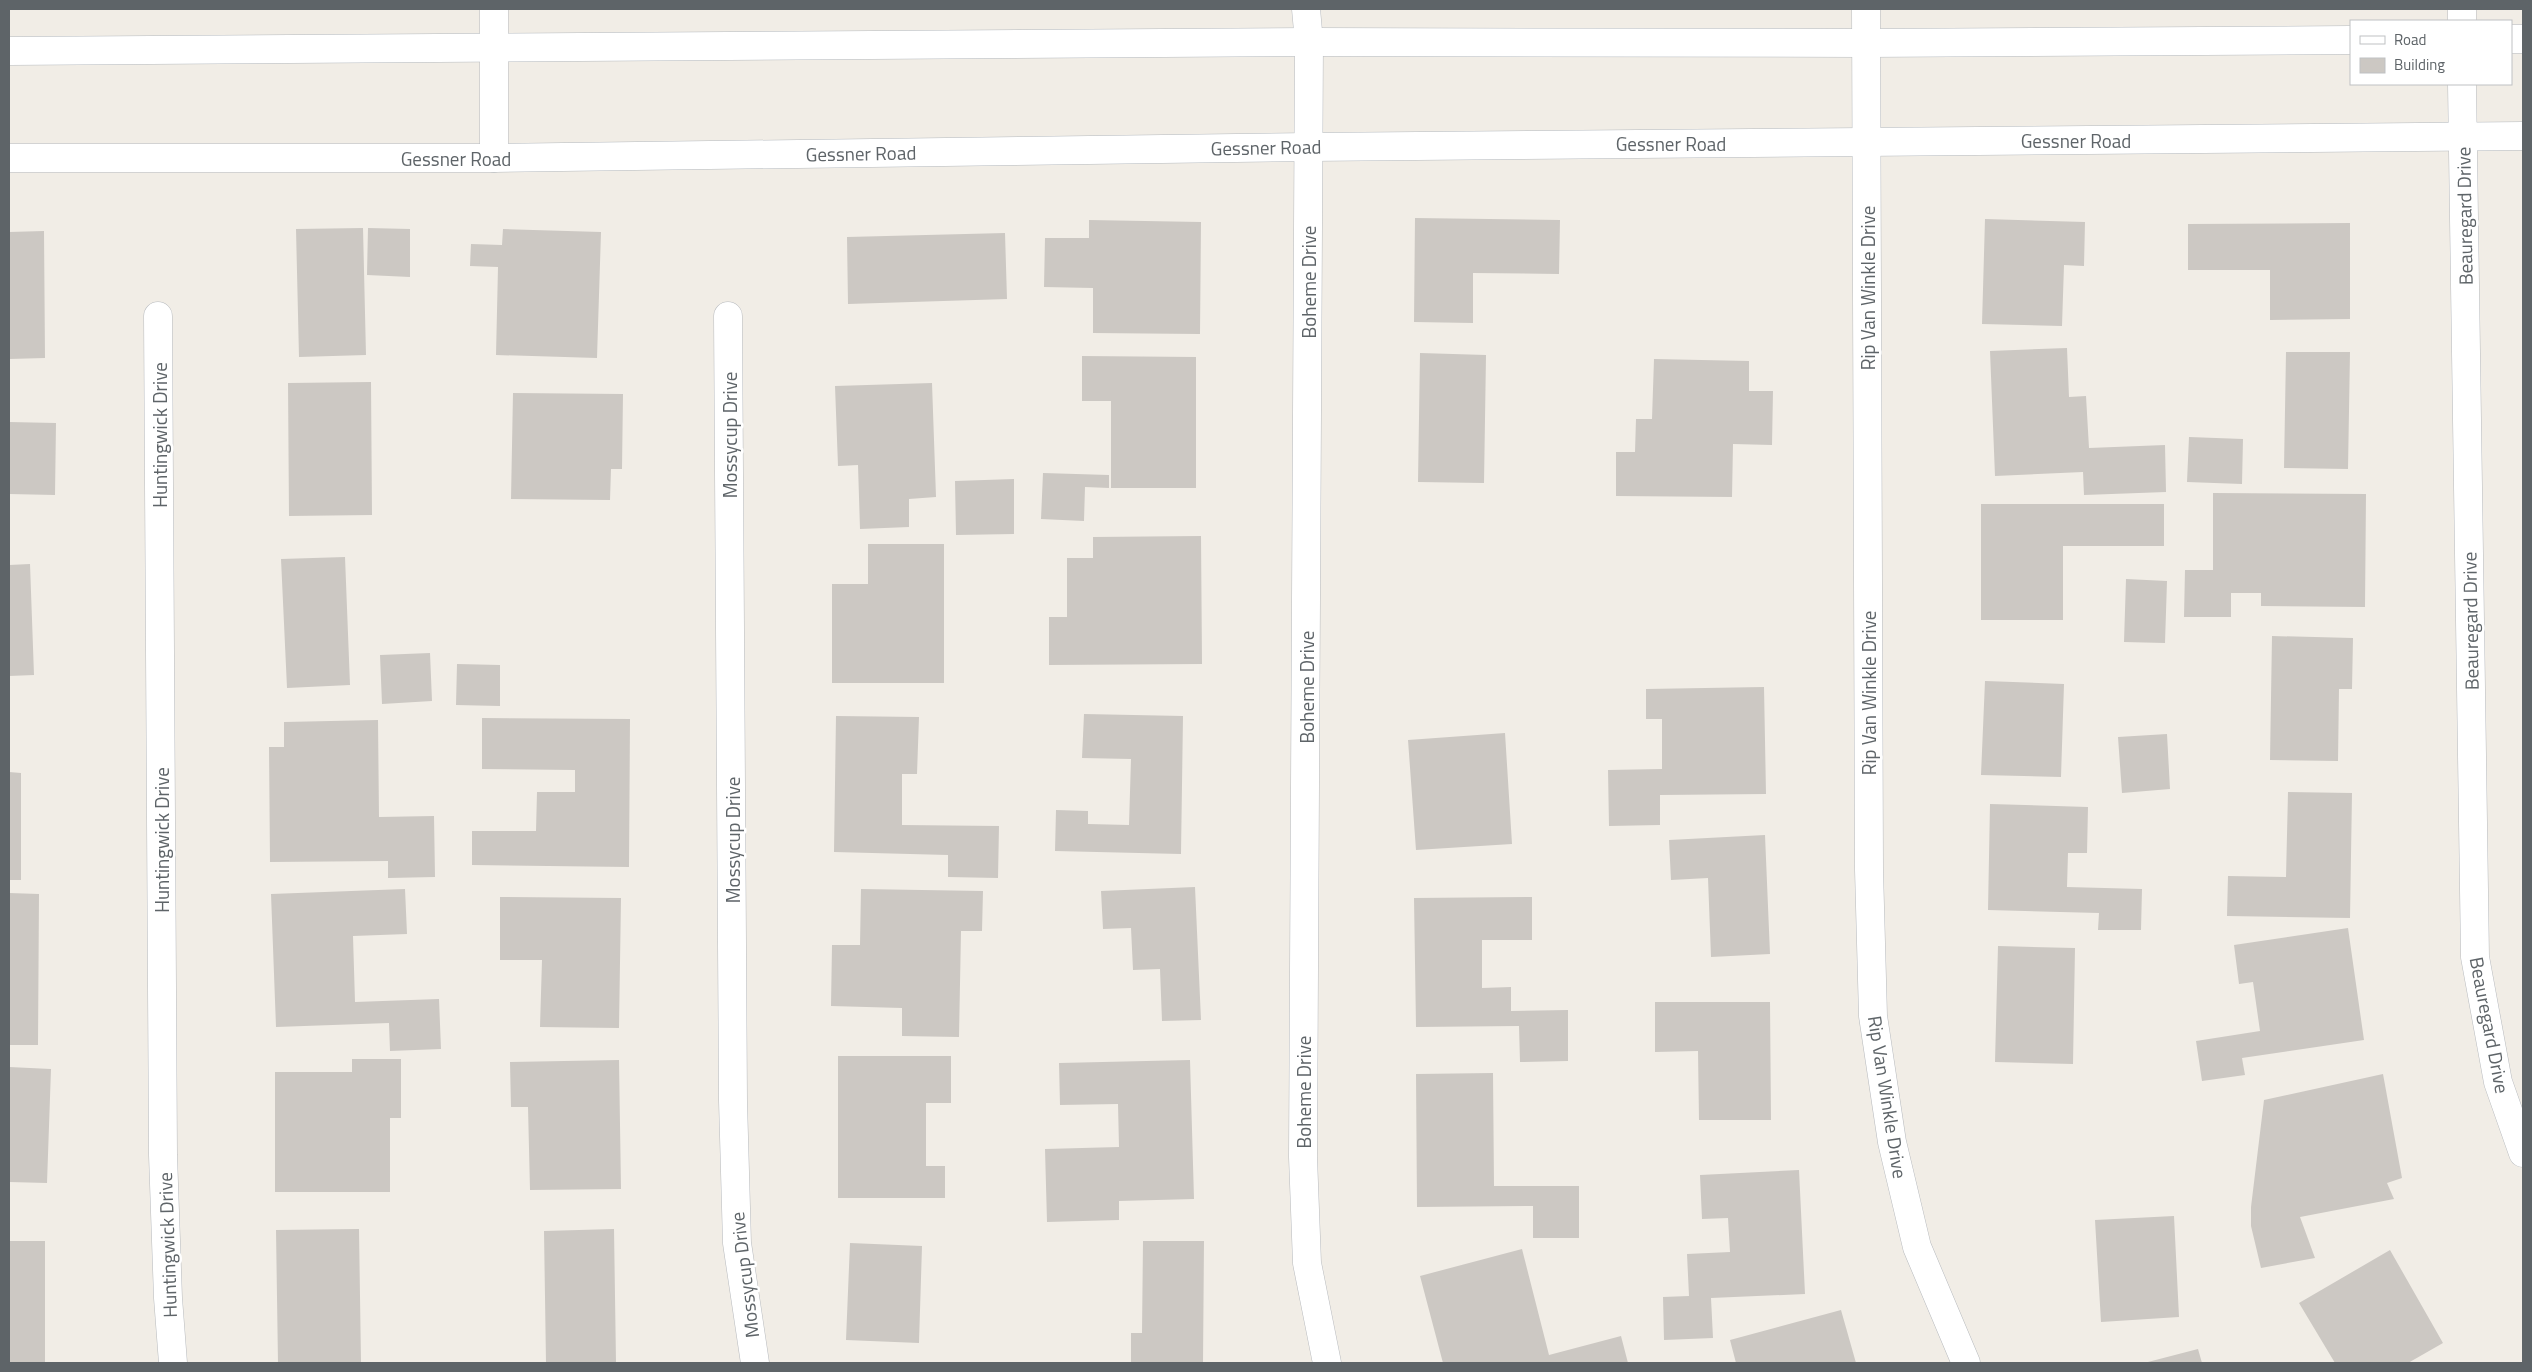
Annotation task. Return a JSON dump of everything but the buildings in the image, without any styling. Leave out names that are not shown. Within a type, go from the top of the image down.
[{"type":"street","points":[[494,9],[494,158]]},
{"type":"street","name":"Boheme Drive","points":[[1306,9],[1309,42],[1303,1158],[1307,1263],[1327,1363]]},
{"type":"street","name":"Rip Van Winkle Drive","points":[[1866,9],[1869,870],[1873,1016],[1892,1142],[1917,1247],[1966,1363]]},
{"type":"street","points":[[9,51],[1309,42],[1866,43],[2350,40]]},
{"type":"street","name":"Beauregard Drive","points":[[2462,85],[2476,957],[2498,1082],[2523,1153]]},
{"type":"street","name":"Gessner Road","points":[[9,158],[494,158],[1308,146],[2523,136]]},
{"type":"street","name":"Huntingwick Drive","points":[[158,316],[163,1155],[168,1298],[173,1363]]},
{"type":"street","name":"Mossycup Drive","points":[[728,316],[736,1205],[737,1243],[755,1363]]}]
